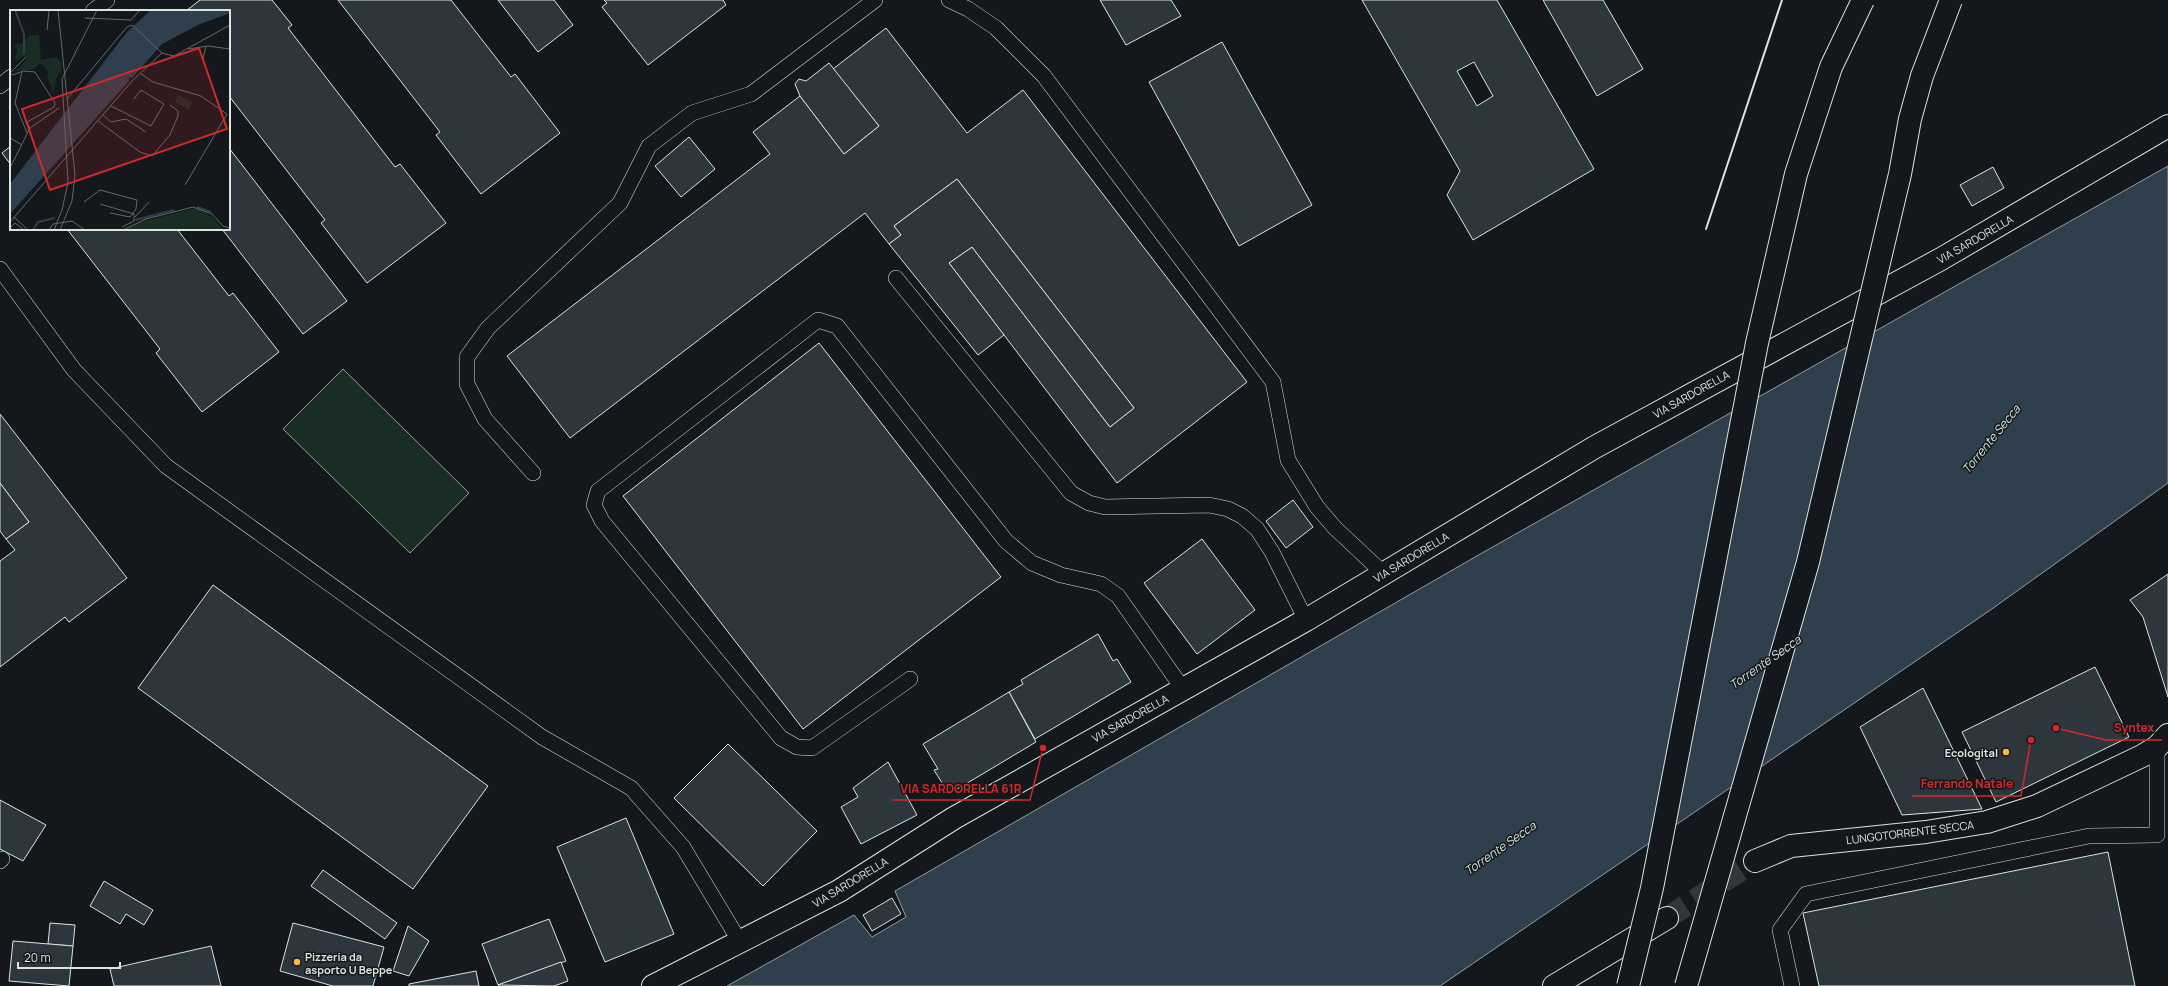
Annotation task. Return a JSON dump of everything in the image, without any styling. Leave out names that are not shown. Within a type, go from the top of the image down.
[{"type":"main road","points":[[1628,986],[1652,888],[1757,344],[1796,174],[1831,67],[1863,0]]},
{"type":"main road","points":[[1686,986],[1808,562],[1900,174],[1910,119],[1922,76],[1951,0]]},
{"type":"main road","name":"VIA SARDORELLA","points":[[653,986],[839,891],[954,818],[1306,620],[1595,447],[1941,259],[2168,126]]},
{"type":"main road","name":"LUNGOTORRENTE SECCA","points":[[1755,861],[1792,846],[1926,832],[1987,822],[2037,806],[2142,756],[2162,741]]},
{"type":"main road","points":[[1554,986],[1667,918]]},
{"type":"lane","points":[[94,10],[107,0]]},
{"type":"lane","points":[[533,473],[485,419],[467,384],[467,357],[488,328],[620,203],[649,146],[692,113],[751,94],[875,0]]},
{"type":"lane","points":[[949,0],[968,9],[996,28],[1044,76],[1273,382],[1288,460],[1317,507],[1335,528],[1383,573]]},
{"type":"lane","points":[[0,86],[10,78]]},
{"type":"lane","points":[[0,269],[74,370],[166,466],[542,737],[631,788],[683,847],[740,942]]},
{"type":"lane","points":[[896,278],[1071,493],[1089,503],[1105,507],[1210,505],[1228,509],[1242,516],[1257,529],[1272,552],[1306,620]]},
{"type":"lane","points":[[910,679],[812,748],[797,747],[781,738],[602,521],[594,505],[598,490],[818,320],[837,326],[1006,541],[1032,563],[1061,575],[1101,584],[1118,596],[1183,689]]},
{"type":"lane","points":[[1792,986],[1780,930],[1806,894],[2089,836],[2158,835],[2162,741]]},
{"type":"green space","points":[[343,369],[469,493],[410,553],[283,429]]},
{"type":"water","name":"Torrente Secca","points":[[2168,166],[2168,483],[1989,611],[1440,986],[727,986],[854,915],[872,937],[906,917],[895,891],[1482,553]]},
{"type":"building","points":[[200,0],[272,0],[292,25],[288,28],[395,167],[400,164],[446,223],[367,283],[321,223],[325,220],[230,97],[230,10],[187,10]]},
{"type":"building","points":[[338,0],[451,0],[511,77],[515,74],[560,133],[481,194],[436,135],[440,132]]},
{"type":"building","points":[[498,0],[554,0],[573,25],[538,52]]},
{"type":"building","points":[[604,0],[723,0],[726,5],[648,65],[602,7],[607,3]]},
{"type":"building","points":[[1100,0],[1171,0],[1181,16],[1126,45]]},
{"type":"building","points":[[1362,0],[1497,0],[1594,169],[1473,240],[1447,195],[1460,171]],"holes":[[[1474,62],[1493,96],[1477,106],[1457,71]]]},
{"type":"building","points":[[1543,0],[1603,0],[1643,69],[1597,96]]},
{"type":"building","points":[[886,28],[967,133],[1023,90],[1247,382],[1117,483],[949,263],[972,247],[1110,427],[1134,408],[957,179],[894,226],[901,235],[889,244],[865,213],[570,438],[507,356],[770,154],[753,132],[800,96],[844,154],[879,126],[833,69]]},
{"type":"building","points":[[1222,42],[1312,205],[1239,246],[1149,82]]},
{"type":"building","points":[[829,63],[879,126],[844,154],[800,96],[795,84],[799,79],[806,81]]},
{"type":"building","points":[[689,137],[715,169],[681,197],[655,166]]},
{"type":"building","points":[[10,147],[10,164],[2,153]]},
{"type":"building","points":[[230,149],[347,301],[303,334],[223,230],[230,230]]},
{"type":"building","points":[[1993,167],[2004,188],[1972,206],[1960,185]]},
{"type":"building","points":[[957,179],[1134,408],[1110,427],[972,247],[949,263],[1004,335],[978,355],[889,244],[901,235],[894,226]]},
{"type":"building","points":[[68,230],[178,230],[229,296],[233,293],[279,352],[202,412],[156,353],[160,349]]},
{"type":"building","points":[[819,343],[1001,577],[803,729],[623,496]]},
{"type":"building","points":[[0,414],[127,578],[69,622],[65,617],[0,667],[0,561],[15,550],[6,539],[29,522],[0,483]]},
{"type":"building","points":[[0,483],[29,522],[6,539],[0,531]]},
{"type":"building","points":[[1293,500],[1313,527],[1286,548],[1266,521]]},
{"type":"building","points":[[1202,539],[1255,610],[1197,654],[1144,583]]},
{"type":"building","points":[[2168,574],[2168,697],[2143,617],[2130,600]]},
{"type":"building","points":[[213,585],[488,786],[413,889],[138,688]]},
{"type":"building","points":[[1098,634],[1113,661],[1117,659],[1131,682],[1035,739],[1009,692],[1023,684],[1021,680]]},
{"type":"building","points":[[2095,667],[2129,737],[1996,802],[1962,732]]},
{"type":"building","points":[[1923,688],[1982,809],[1902,815],[1860,727]]},
{"type":"building","points":[[1009,692],[1036,742],[949,794],[934,770],[938,769],[923,744]]},
{"type":"building","points":[[728,744],[817,831],[763,886],[674,798]]},
{"type":"building","points":[[888,762],[917,815],[861,844],[841,807],[858,797],[853,788]]},
{"type":"building","points":[[0,800],[46,825],[23,861],[0,849]]},
{"type":"building","points":[[626,818],[674,934],[605,962],[557,847]]},
{"type":"building","points":[[2108,852],[2135,986],[1819,986],[1803,913]]},
{"type":"building","points":[[323,870],[397,923],[385,939],[311,886]]},
{"type":"building","points":[[104,881],[153,910],[144,925],[126,914],[120,924],[90,906]]},
{"type":"building","points":[[892,898],[901,914],[872,931],[863,915]]},
{"type":"building","points":[[549,919],[566,961],[498,985],[482,944]]},
{"type":"building","points":[[50,923],[75,925],[73,946],[48,944]]},
{"type":"building","points":[[293,923],[384,947],[373,986],[333,986],[280,971]]},
{"type":"building","points":[[408,926],[429,941],[409,976],[393,971]]},
{"type":"building","points":[[13,941],[73,946],[69,986],[9,981]]},
{"type":"building","points":[[211,946],[221,986],[114,986],[110,969]]},
{"type":"building","points":[[561,962],[568,981],[554,986],[498,985]]},
{"type":"building","points":[[476,971],[479,986],[409,986],[409,984]]},
{"type":"tunnel","points":[[1667,918],[1755,861]]},
{"type":"wall","points":[[1706,229],[1782,0]]},
{"type":"place","name":"Syntex","points":[[2056,728]]},
{"type":"place","name":"Ferrando Natale","points":[[2031,740]]},
{"type":"place","name":"VIA SARDORELLA 61R","points":[[1043,748]]},
{"type":"place","name":"Ecologital","points":[[2006,752]]},
{"type":"place","name":"Pizzeria da asporto U Beppe","points":[[297,962]]}]
